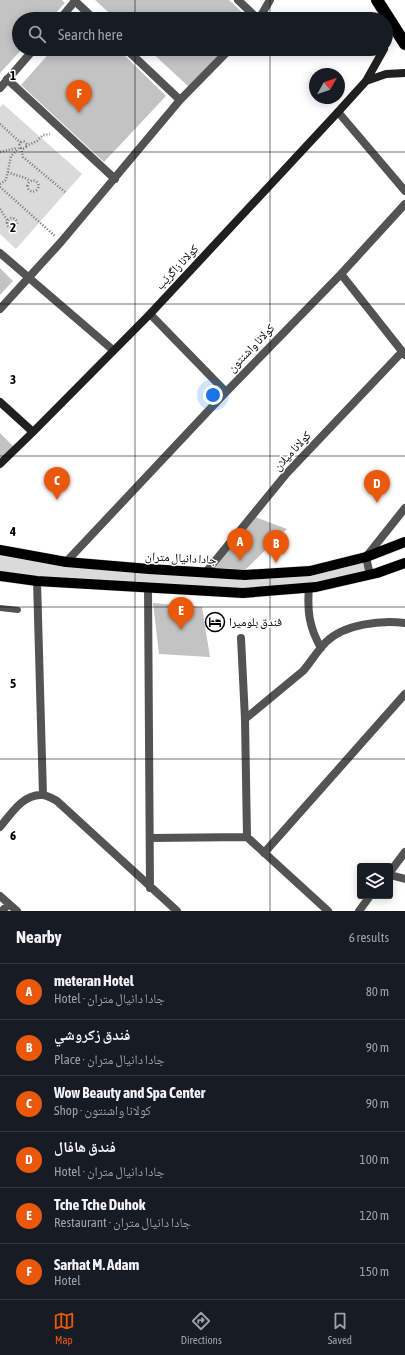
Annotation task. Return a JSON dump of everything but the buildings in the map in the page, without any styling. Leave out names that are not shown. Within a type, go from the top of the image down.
[{"type":"highway","points":[[377,0],[382,12]]},
{"type":"highway","points":[[393,28],[405,44]]},
{"type":"main road","name":"جادا دانيال متران","points":[[0,550],[66,562],[148,569],[245,574],[310,571],[366,557],[405,542]]},
{"type":"main road","points":[[0,576],[37,581],[243,593],[309,587],[370,575],[405,563]]},
{"type":"street","points":[[238,0],[251,12]]},
{"type":"street","points":[[262,12],[270,0]]},
{"type":"street","points":[[66,12],[75,1],[87,12]]},
{"type":"street","points":[[0,88],[28,56]]},
{"type":"street","points":[[133,56],[180,100]]},
{"type":"street","points":[[0,309],[61,242],[180,100],[223,56]]},
{"type":"street","name":"كولانا زاگرێب","points":[[0,464],[150,314],[366,81],[380,56]]},
{"type":"street","name":"كولانا زاگرێب","points":[[366,81],[386,74],[405,73]]},
{"type":"street","points":[[8,79],[115,179]]},
{"type":"street","points":[[338,112],[405,191]]},
{"type":"street","name":"كولانا واشنتون","points":[[66,562],[226,392],[341,274],[405,204]]},
{"type":"street","points":[[0,253],[27,278],[113,350]]},
{"type":"street","points":[[341,274],[403,354]]},
{"type":"street","points":[[150,314],[226,392]]},
{"type":"street","name":"كولانا ميلان","points":[[206,572],[287,473],[403,354]]},
{"type":"street","points":[[0,402],[33,432]]},
{"type":"street","points":[[370,575],[366,557],[405,508]]},
{"type":"street","points":[[37,581],[43,795]]},
{"type":"street","points":[[309,587],[308,613],[310,625],[321,648]]},
{"type":"street","points":[[148,588],[150,888]]},
{"type":"street","points":[[245,719],[302,671],[334,635],[373,623],[405,623]]},
{"type":"street","points":[[241,638],[245,719],[247,837]]},
{"type":"street","points":[[264,852],[405,694]]},
{"type":"street","points":[[0,827],[21,803],[32,796],[43,795],[57,801],[150,888],[177,911]]},
{"type":"street","points":[[150,838],[247,837],[328,911]]},
{"type":"street","points":[[393,870],[405,852]]},
{"type":"street","points":[[393,875],[405,879]]},
{"type":"street","points":[[0,896],[17,911]]},
{"type":"street","points":[[359,911],[368,899]]},
{"type":"street","points":[[2,911],[9,904]]},
{"type":"lane","points":[[0,608],[18,610]]},
{"type":"path","points":[[0,124],[21,142],[25,143],[26,146]]},
{"type":"path","points":[[0,152],[20,148],[24,149],[26,146],[37,141],[43,135],[65,131]]},
{"type":"path","points":[[21,142],[20,148],[23,157],[65,192]]},
{"type":"path","points":[[20,148],[11,156],[6,180],[0,186],[61,242]]},
{"type":"path","points":[[8,172],[25,177],[30,181],[34,181],[38,184],[38,190],[35,192],[31,192],[27,188],[30,181]]},
{"type":"path","points":[[0,209],[7,220],[7,225],[9,227],[14,227],[16,220],[13,217],[7,220]]},
{"type":"shaded area","points":[[3,104],[82,174],[16,249],[0,234],[0,107]]},
{"type":"shaded area","points":[[0,552],[250,577],[365,560],[368,573],[304,586],[232,590],[0,574]]},
{"type":"place","name":"Sarhat M. Adam","points":[[79,113]]},
{"type":"place","name":"Wow Beauty and Spa Center","points":[[57,500]]},
{"type":"place","name":"فندق هافال","points":[[377,503]]},
{"type":"place","name":"meteran Hotel","points":[[240,561]]},
{"type":"place","name":"فندق زكروشي","points":[[276,563]]},
{"type":"place","name":"فندق بلوميرا","points":[[215,622]]},
{"type":"place","name":"Tche Tche Duhok","points":[[181,630]]}]
